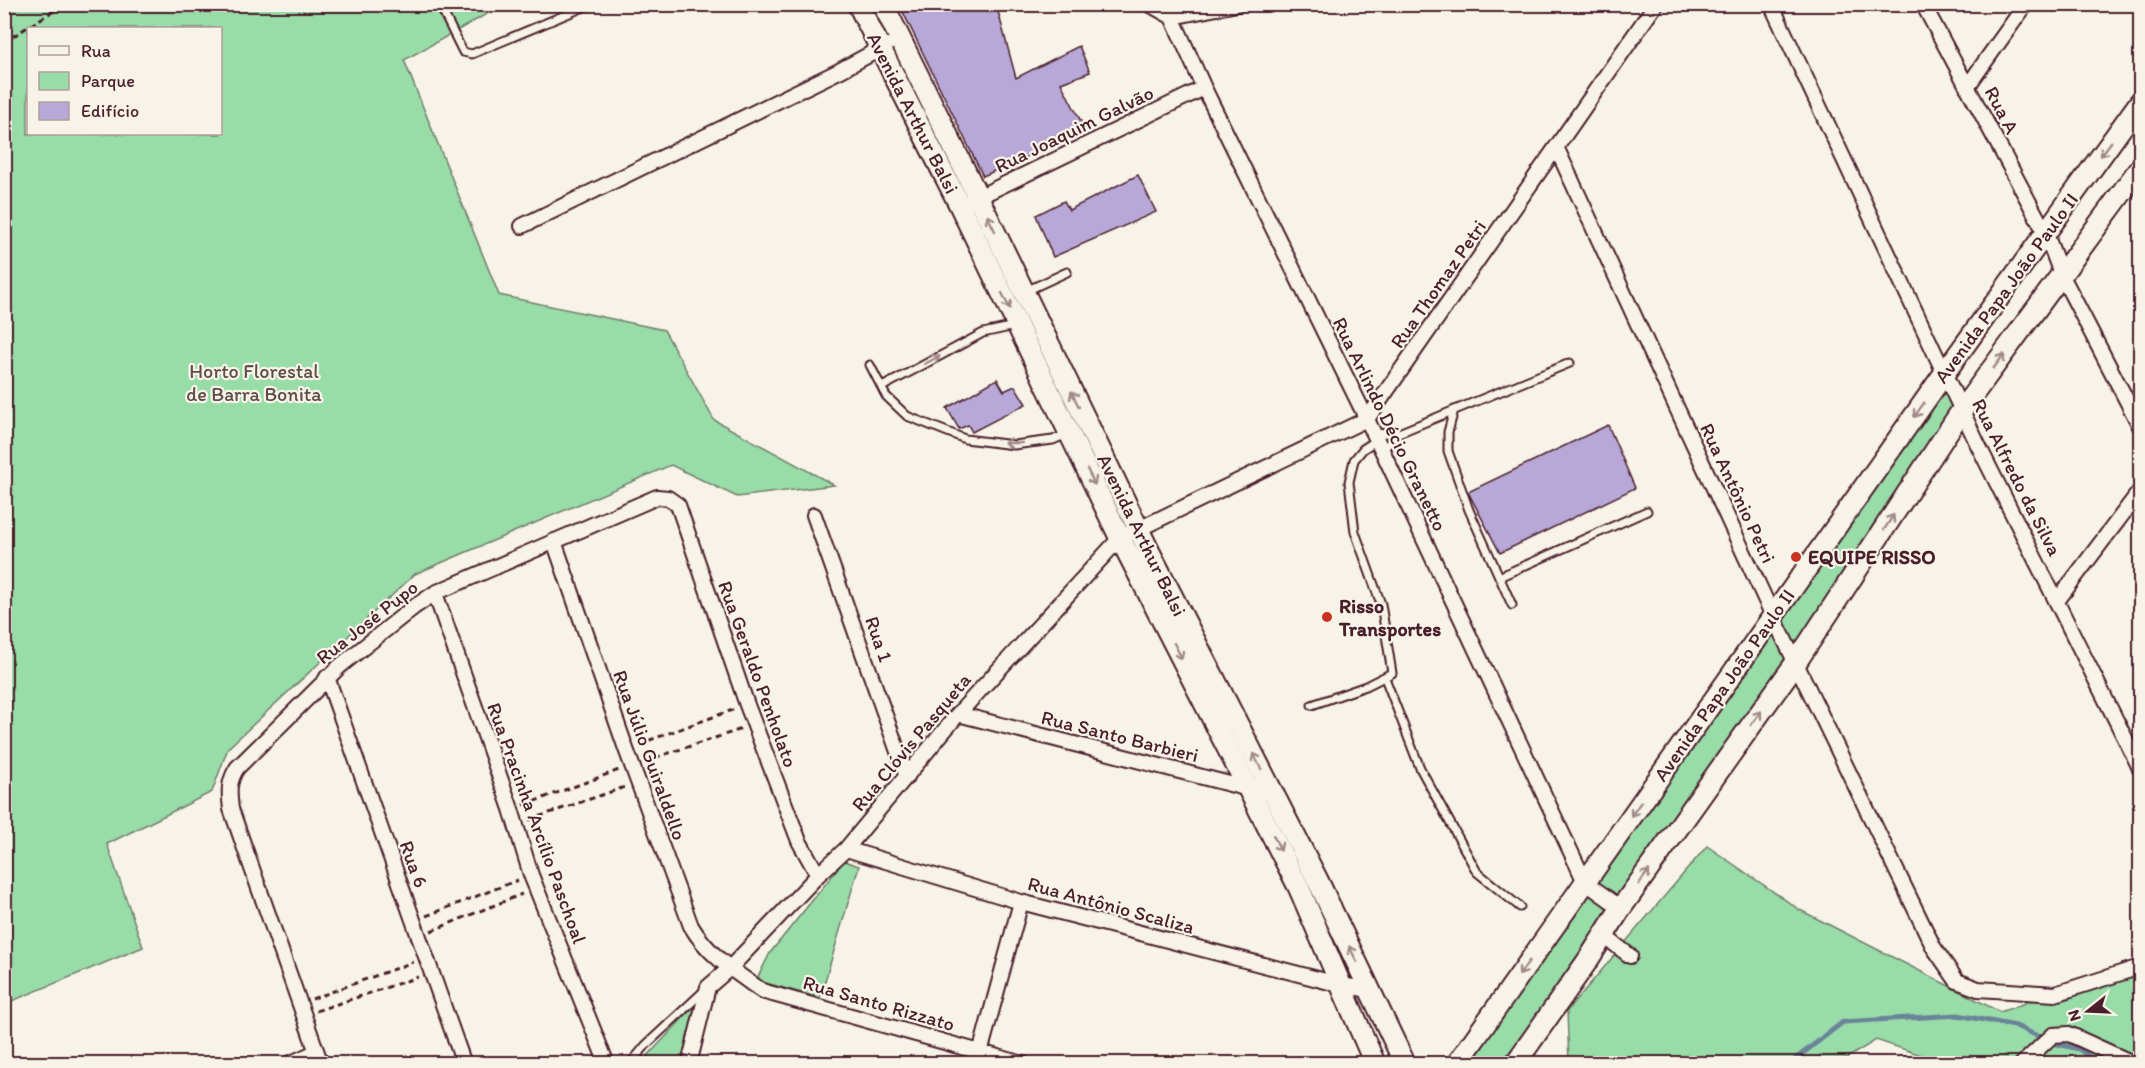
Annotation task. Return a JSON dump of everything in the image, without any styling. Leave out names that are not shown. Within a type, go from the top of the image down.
[{"type":"main road","name":"Avenida Arthur Balsi","points":[[858,4],[960,206],[1120,538],[1299,888],[1374,1064]]},
{"type":"main road","name":"Avenida Arthur Balsi","points":[[883,4],[1088,425],[1273,792],[1405,1064]]},
{"type":"main road","name":"Avenida Papa João Paulo II","points":[[1457,1064],[1944,374],[2140,102]]},
{"type":"main road","name":"Avenida Papa João Paulo II","points":[[1515,1064],[1621,908],[1797,661],[1962,411],[2140,168]]},
{"type":"main road","points":[[1070,433],[1088,425]]},
{"type":"street","points":[[1149,4],[1172,17],[1237,4]]},
{"type":"street","name":"Rua Alfredo da Silva","points":[[1771,4],[1944,374],[2140,768]]},
{"type":"street","name":"Rua A","points":[[1923,4],[2046,234],[2062,276],[2140,426]]},
{"type":"street","points":[[1967,87],[2026,4]]},
{"type":"street","name":"Rua Thomaz Petri","points":[[1120,538],[1367,419],[1655,5]]},
{"type":"street","name":"Rua Arlindo Décio Granetto","points":[[1172,17],[1204,88],[1378,442],[1585,882]]},
{"type":"street","points":[[522,226],[900,39]]},
{"type":"street","name":"Rua Joaquim Galvão","points":[[960,206],[1204,88]]},
{"type":"street","name":"Rua Antônio Petri","points":[[1557,149],[1773,615],[1934,948],[1957,981],[1978,989],[2055,994],[2140,967]]},
{"type":"street","points":[[2057,601],[2140,491]]},
{"type":"street","name":"Rua José Pupo","points":[[301,1009],[231,808],[228,791],[231,778],[237,768],[327,677],[414,607],[435,593],[657,497]]},
{"type":"street","name":"Rua Geraldo Penholato","points":[[657,497],[668,498],[678,505],[754,724],[799,841],[818,875]]},
{"type":"street","name":"Rua 1","points":[[814,515],[907,777]]},
{"type":"street","name":"Rua Clóvis Pasqueta","points":[[708,987],[730,968],[818,875],[846,849],[958,714],[1120,538]]},
{"type":"street","name":"Rua Júlio Guiraldello","points":[[554,541],[626,749],[691,926],[702,944],[730,968]]},
{"type":"street","name":"Rua Pracinha Arcílio Paschoal","points":[[435,593],[534,882],[607,1064]]},
{"type":"street","name":"Rua 6","points":[[327,677],[464,1064]]},
{"type":"street","name":"Rua Santo Barbieri","points":[[958,714],[1249,789],[1273,792]]},
{"type":"street","name":"Rua Antônio Scaliza","points":[[846,849],[1021,902],[1341,985],[1370,990]]},
{"type":"street","points":[[1585,882],[1621,908]]},
{"type":"street","points":[[979,1057],[1021,902]]},
{"type":"street","points":[[1603,935],[1630,956]]},
{"type":"street","name":"Rua Santo Rizzato","points":[[730,968],[762,991],[979,1057],[1023,1064]]},
{"type":"street","points":[[689,1064],[708,987]]},
{"type":"street","points":[[290,1064],[318,1058],[301,1009]]},
{"type":"street","points":[[2022,1064],[2053,1035],[2069,1034],[2135,1064]]},
{"type":"lane","points":[[440,6],[463,52],[472,54],[591,4]]},
{"type":"lane","points":[[1024,292],[1067,273]]},
{"type":"lane","points":[[882,387],[983,333],[1018,325]]},
{"type":"lane","points":[[1312,705],[1385,678],[1392,673],[1381,604],[1355,532],[1349,482],[1354,460],[1363,449],[1378,442],[1570,363]]},
{"type":"lane","points":[[870,365],[886,396],[907,416],[965,439],[1014,445],[1053,440],[1070,433]]},
{"type":"lane","points":[[1454,410],[1448,432],[1448,451],[1469,510],[1512,605]]},
{"type":"lane","points":[[1378,442],[1401,432]]},
{"type":"lane","points":[[1499,577],[1647,511]]},
{"type":"lane","points":[[1385,678],[1420,768],[1477,872],[1520,907]]},
{"type":"lane","points":[[630,1064],[646,1045],[708,987]]},
{"type":"path","points":[[28,27],[51,13],[72,4]]},
{"type":"path","points":[[4,42],[27,28]]},
{"type":"path","points":[[626,749],[747,705]]},
{"type":"path","points":[[511,810],[632,765],[754,724]]},
{"type":"path","points":[[516,825],[639,782]]},
{"type":"path","points":[[414,921],[534,882]]},
{"type":"path","points":[[418,936],[534,882]]},
{"type":"path","points":[[301,1009],[425,958]]},
{"type":"path","points":[[301,1009],[431,973]]},
{"type":"green space","name":"Horto Florestal de Barra Bonita","points":[[5,5],[503,5],[404,60],[499,295],[664,330],[714,420],[834,485],[737,497],[671,465],[415,574],[228,748],[212,792],[107,844],[143,947],[5,1004]]},
{"type":"green space","points":[[1946,375],[1962,407],[1797,657],[1776,616]]},
{"type":"green space","points":[[1773,620],[1795,661],[1621,906],[1588,882]]},
{"type":"green space","points":[[1707,846],[1800,910],[2000,1012],[2140,963],[2140,1063],[1945,1063],[1876,1040],[1839,1063],[1569,1063],[1567,1011]]},
{"type":"green space","points":[[844,861],[859,866],[820,998],[762,982],[758,977],[770,953]]},
{"type":"green space","points":[[1585,885],[1619,908],[1513,1063],[1459,1064]]},
{"type":"green space","points":[[701,999],[681,1063],[641,1063]]},
{"type":"building","points":[[899,4],[965,4],[968,11],[981,4],[996,4],[1016,78],[1079,46],[1090,72],[1061,83],[1086,131],[983,176]]},
{"type":"building","points":[[1138,175],[1156,212],[1053,257],[1036,215],[1064,201],[1069,210]]},
{"type":"building","points":[[997,379],[1004,391],[1015,386],[1026,404],[972,432],[968,425],[959,429],[947,408]]},
{"type":"building","points":[[1608,425],[1635,488],[1500,553],[1468,492]]},
{"type":"waterway","points":[[1789,1064],[1843,1022],[1958,1015],[2016,1026],[2053,1043],[2079,1049],[2098,1064]]},
{"type":"place","name":"EQUIPE RISSO","points":[[1796,557]]},
{"type":"place","name":"Risso Transportes","points":[[1327,617]]}]
